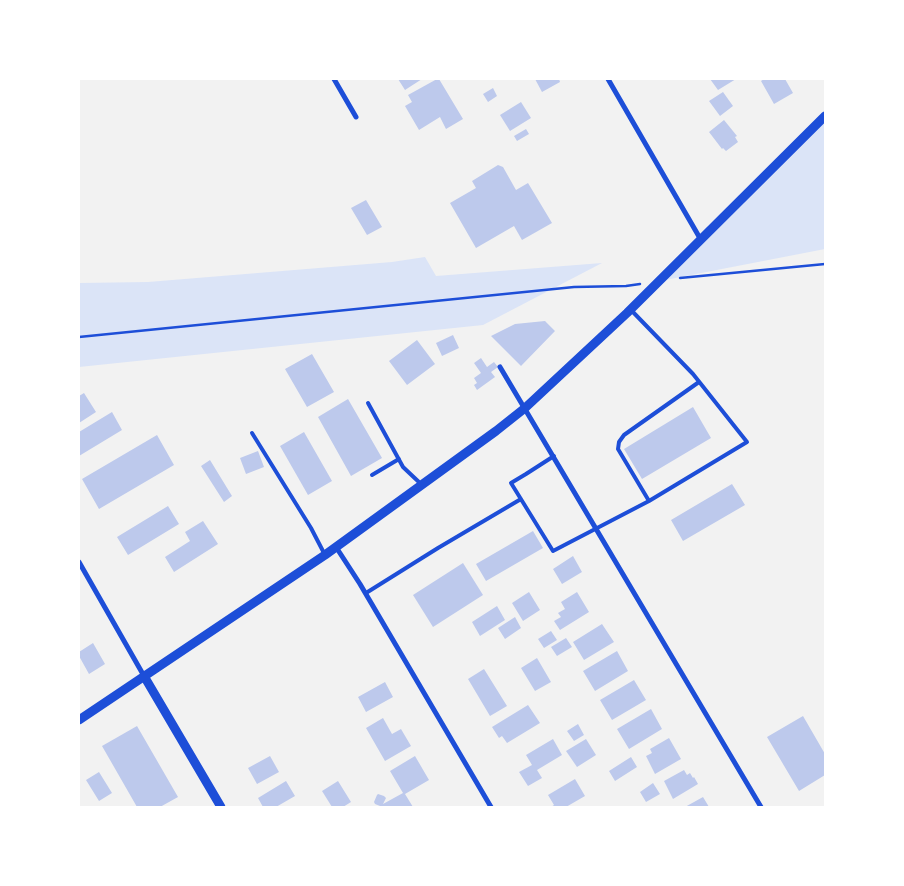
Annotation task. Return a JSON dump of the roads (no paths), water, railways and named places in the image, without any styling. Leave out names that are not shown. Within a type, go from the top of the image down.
[{"type":"street","points":[[334,79],[356,117]]},
{"type":"street","points":[[608,79],[702,240]]},
{"type":"street","points":[[79,720],[326,555],[423,486],[525,408],[631,310],[825,116]]},
{"type":"street","points":[[500,367],[761,807]]},
{"type":"street","points":[[336,547],[366,593],[491,807]]},
{"type":"street","points":[[79,562],[220,807]]},
{"type":"lane","points":[[554,456],[511,483],[553,551],[648,500],[746,442],[699,382],[631,310]]},
{"type":"lane","points":[[648,500],[618,449],[619,442],[624,435],[699,382]]},
{"type":"lane","points":[[368,402],[403,467],[423,486]]},
{"type":"lane","points":[[252,433],[312,528],[326,555]]},
{"type":"lane","points":[[372,476],[399,459]]},
{"type":"lane","points":[[366,593],[521,499]]}]
